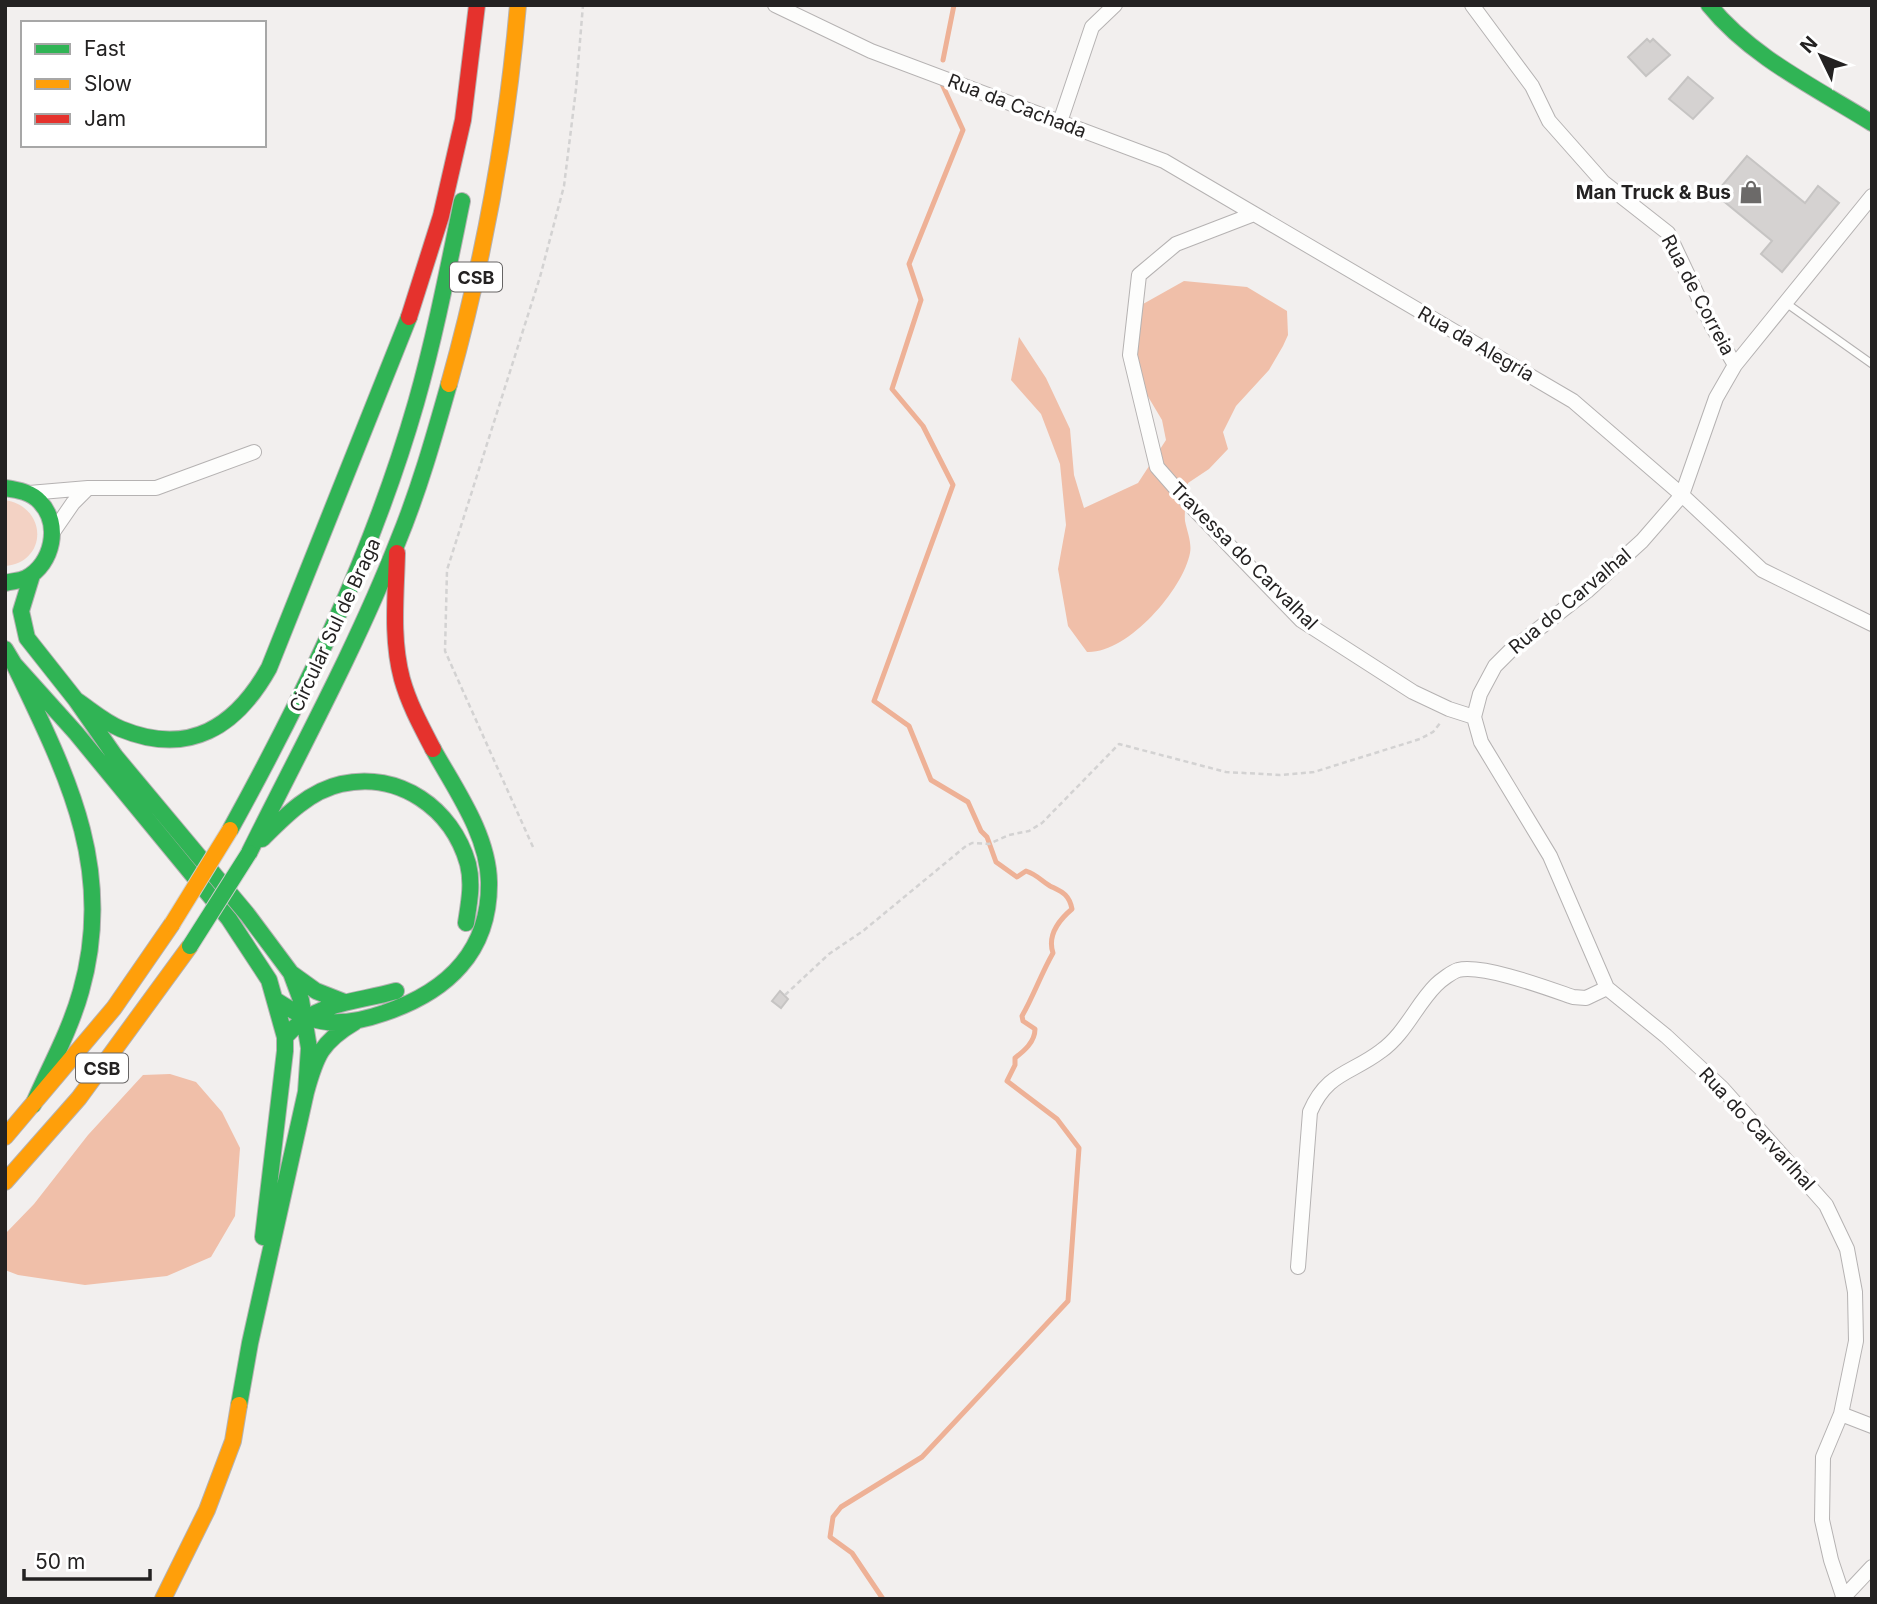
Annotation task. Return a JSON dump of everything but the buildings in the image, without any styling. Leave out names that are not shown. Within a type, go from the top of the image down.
[{"type":"main road","points":[[76,700],[107,722],[128,731],[170,739],[213,729],[230,719],[264,677],[287,627],[413,305],[441,216],[463,120],[477,5]]},
{"type":"main road","name":"Circular Sul de Braga","points":[[5,1136],[114,1008],[172,924],[261,775],[351,588],[399,458],[434,339],[479,117],[488,5]]},
{"type":"main road","name":"Circular Sul de Braga","points":[[5,1182],[142,1016],[248,853],[324,702],[398,541],[431,447],[468,312],[508,105],[518,5]]},
{"type":"main road","points":[[1709,5],[1721,20],[1767,58],[1872,122]]},
{"type":"main road","points":[[5,583],[21,581],[32,575],[44,564],[52,548],[53,532],[46,509],[13,487]]},
{"type":"main road","points":[[250,1343],[306,1091],[320,1048],[334,1033],[359,1020],[417,1001],[437,989],[456,972],[470,954],[481,934],[487,913],[491,887],[481,840],[406,693],[395,634],[398,541]]},
{"type":"main road","points":[[32,575],[21,611],[23,627],[35,649],[76,700],[115,756],[247,914],[291,973],[308,988],[344,1002]]},
{"type":"main road","points":[[5,649],[70,784],[85,830],[93,891],[88,960],[81,990],[33,1105]]},
{"type":"main road","points":[[14,664],[76,733],[229,919],[269,980],[285,1037],[281,1097],[250,1343],[233,1441],[207,1510],[163,1599]]},
{"type":"main road","points":[[248,853],[304,800],[322,791],[343,783],[362,781],[382,782],[402,788],[420,797],[443,816],[459,838],[467,859],[472,879],[472,901],[458,942]]},
{"type":"main road","points":[[285,1037],[304,1016],[344,1002],[380,996],[404,988],[425,977],[443,961]]},
{"type":"main road","points":[[291,973],[302,1000],[309,1048],[306,1091]]},
{"type":"main road","points":[[276,1002],[316,1022],[330,1024],[359,1020]]},
{"type":"street","name":"Rua da Cachada","points":[[775,5],[871,51],[1164,161],[1254,214]]},
{"type":"street","points":[[1060,122],[1092,27],[1115,5]]},
{"type":"street","name":"Rua de Correia","points":[[1472,5],[1532,86],[1549,121],[1603,182],[1668,233],[1712,326],[1735,365]]},
{"type":"street","points":[[1682,495],[1716,398],[1735,365],[1872,197]]},
{"type":"street","name":"Rua da Alegría","points":[[1254,214],[1573,401],[1682,495],[1762,570],[1872,624]]},
{"type":"street","name":"Travessa do Carvalhal","points":[[1254,214],[1176,244],[1139,275],[1130,355],[1157,467],[1301,620],[1413,692],[1474,718]]},
{"type":"street","points":[[13,487],[156,488],[254,452]]},
{"type":"street","points":[[53,532],[73,503],[88,488]]},
{"type":"street","name":"Rua do Carvalhal","points":[[1474,718],[1480,694],[1494,666],[1587,592],[1643,541],[1682,495]]},
{"type":"street","name":"Rua do Carvarlhal","points":[[1474,718],[1480,742],[1550,856],[1607,988],[1666,1036],[1722,1088],[1826,1205],[1847,1249],[1855,1292],[1856,1341],[1841,1414],[1823,1457],[1822,1520],[1831,1560],[1844,1598]]},
{"type":"street","points":[[1298,1267],[1310,1112],[1317,1095],[1327,1083],[1394,1041],[1437,983],[1457,970],[1482,970],[1573,997],[1586,998],[1607,988]]},
{"type":"street","points":[[1841,1414],[1872,1426]]},
{"type":"street","points":[[1844,1598],[1872,1567]]},
{"type":"lane","points":[[1786,303],[1872,364]]},
{"type":"path","points":[[533,847],[444,652],[447,570],[540,277],[564,186],[583,5]]},
{"type":"path","points":[[785,995],[829,954],[863,931],[965,846],[994,842],[1028,831],[1042,822],[1119,744],[1226,772],[1280,775],[1314,772],[1419,739],[1433,732],[1449,709]]},
{"type":"shaded area","points":[[1184,281],[1247,287],[1287,311],[1288,335],[1269,370],[1236,406],[1223,432],[1228,449],[1209,469],[1188,483],[1185,521],[1190,553],[1177,584],[1151,617],[1135,631],[1119,643],[1103,650],[1087,652],[1068,626],[1058,569],[1066,525],[1060,464],[1041,414],[1011,380],[1019,337],[1046,378],[1070,429],[1074,475],[1084,508],[1138,483],[1166,440],[1162,420],[1125,358],[1127,313]]},
{"type":"shaded area","points":[[5,500],[19,505],[29,513],[37,534],[29,555],[19,562],[5,566]]},
{"type":"shaded area","points":[[170,1074],[196,1082],[222,1112],[240,1148],[235,1216],[211,1257],[167,1276],[85,1285],[18,1275],[5,1270],[5,1234],[34,1204],[88,1135],[143,1075]]},
{"type":"waterway","points":[[943,60],[954,5]]},
{"type":"waterway","points":[[883,1599],[852,1553],[830,1537],[833,1517],[841,1507],[922,1457],[1068,1301],[1079,1148],[1057,1119],[1007,1081],[1015,1065],[1015,1058],[1033,1038],[1035,1029],[1023,1021],[1022,1016],[1053,953],[1055,928],[1072,909],[1069,900],[1034,874],[1026,871],[1017,877],[996,862],[987,837],[981,831],[968,802],[931,780],[909,726],[874,701],[953,485],[923,426],[892,389],[921,300],[909,264],[963,130],[942,84]]},
{"type":"traffic: fast","points":[[1709,5],[1726,24],[1764,56],[1872,123]]},
{"type":"traffic: fast","points":[[230,830],[285,727],[335,622],[379,514],[423,378],[462,201]]},
{"type":"traffic: fast","points":[[76,700],[121,729],[168,740],[189,738],[208,731],[226,721],[242,706],[269,668],[409,317]]},
{"type":"traffic: fast","points":[[249,853],[346,660],[382,581],[406,522],[449,384]]},
{"type":"traffic: fast","points":[[5,488],[24,492],[40,502],[47,511],[52,532],[48,554],[35,572],[24,579],[5,583]]},
{"type":"traffic: fast","points":[[32,575],[21,611],[27,638],[76,700],[115,756],[247,914],[291,973],[301,1000],[309,1048],[306,1092],[250,1343],[239,1405]]},
{"type":"traffic: fast","points":[[5,649],[14,664],[76,733],[229,919],[269,980],[285,1037],[285,1051],[263,1237]]},
{"type":"traffic: fast","points":[[14,664],[51,744],[80,822],[89,862],[93,903],[90,946],[81,991],[65,1035],[33,1105]]},
{"type":"traffic: fast","points":[[277,1001],[303,1016],[321,1021],[345,1022],[369,1018],[427,994],[461,966],[473,949],[482,929],[487,907],[487,864],[477,829],[433,749]]},
{"type":"traffic: fast","points":[[262,839],[298,806],[329,787],[362,781],[383,783],[402,789],[420,798],[436,811],[450,826],[460,844],[468,864],[470,879],[466,923]]},
{"type":"traffic: fast","points":[[190,946],[249,853]]},
{"type":"traffic: fast","points":[[291,973],[316,991],[344,1002]]},
{"type":"traffic: fast","points":[[285,1037],[297,1025],[323,1010],[396,991]]},
{"type":"traffic: fast","points":[[306,1092],[317,1059],[327,1043],[355,1022]]},
{"type":"traffic: slow","points":[[449,384],[473,290],[501,148],[518,5]]},
{"type":"traffic: slow","points":[[172,924],[230,830]]},
{"type":"traffic: slow","points":[[5,1137],[114,1008],[172,924]]},
{"type":"traffic: slow","points":[[5,1182],[79,1098],[190,946]]},
{"type":"traffic: slow","points":[[163,1599],[207,1510],[233,1441],[239,1405]]},
{"type":"traffic: jam","points":[[409,317],[441,216],[463,120],[477,5]]},
{"type":"traffic: jam","points":[[397,553],[396,648],[408,697],[433,749]]},
{"type":"place","name":"Man Truck & Bus","points":[[1751,192]]}]
